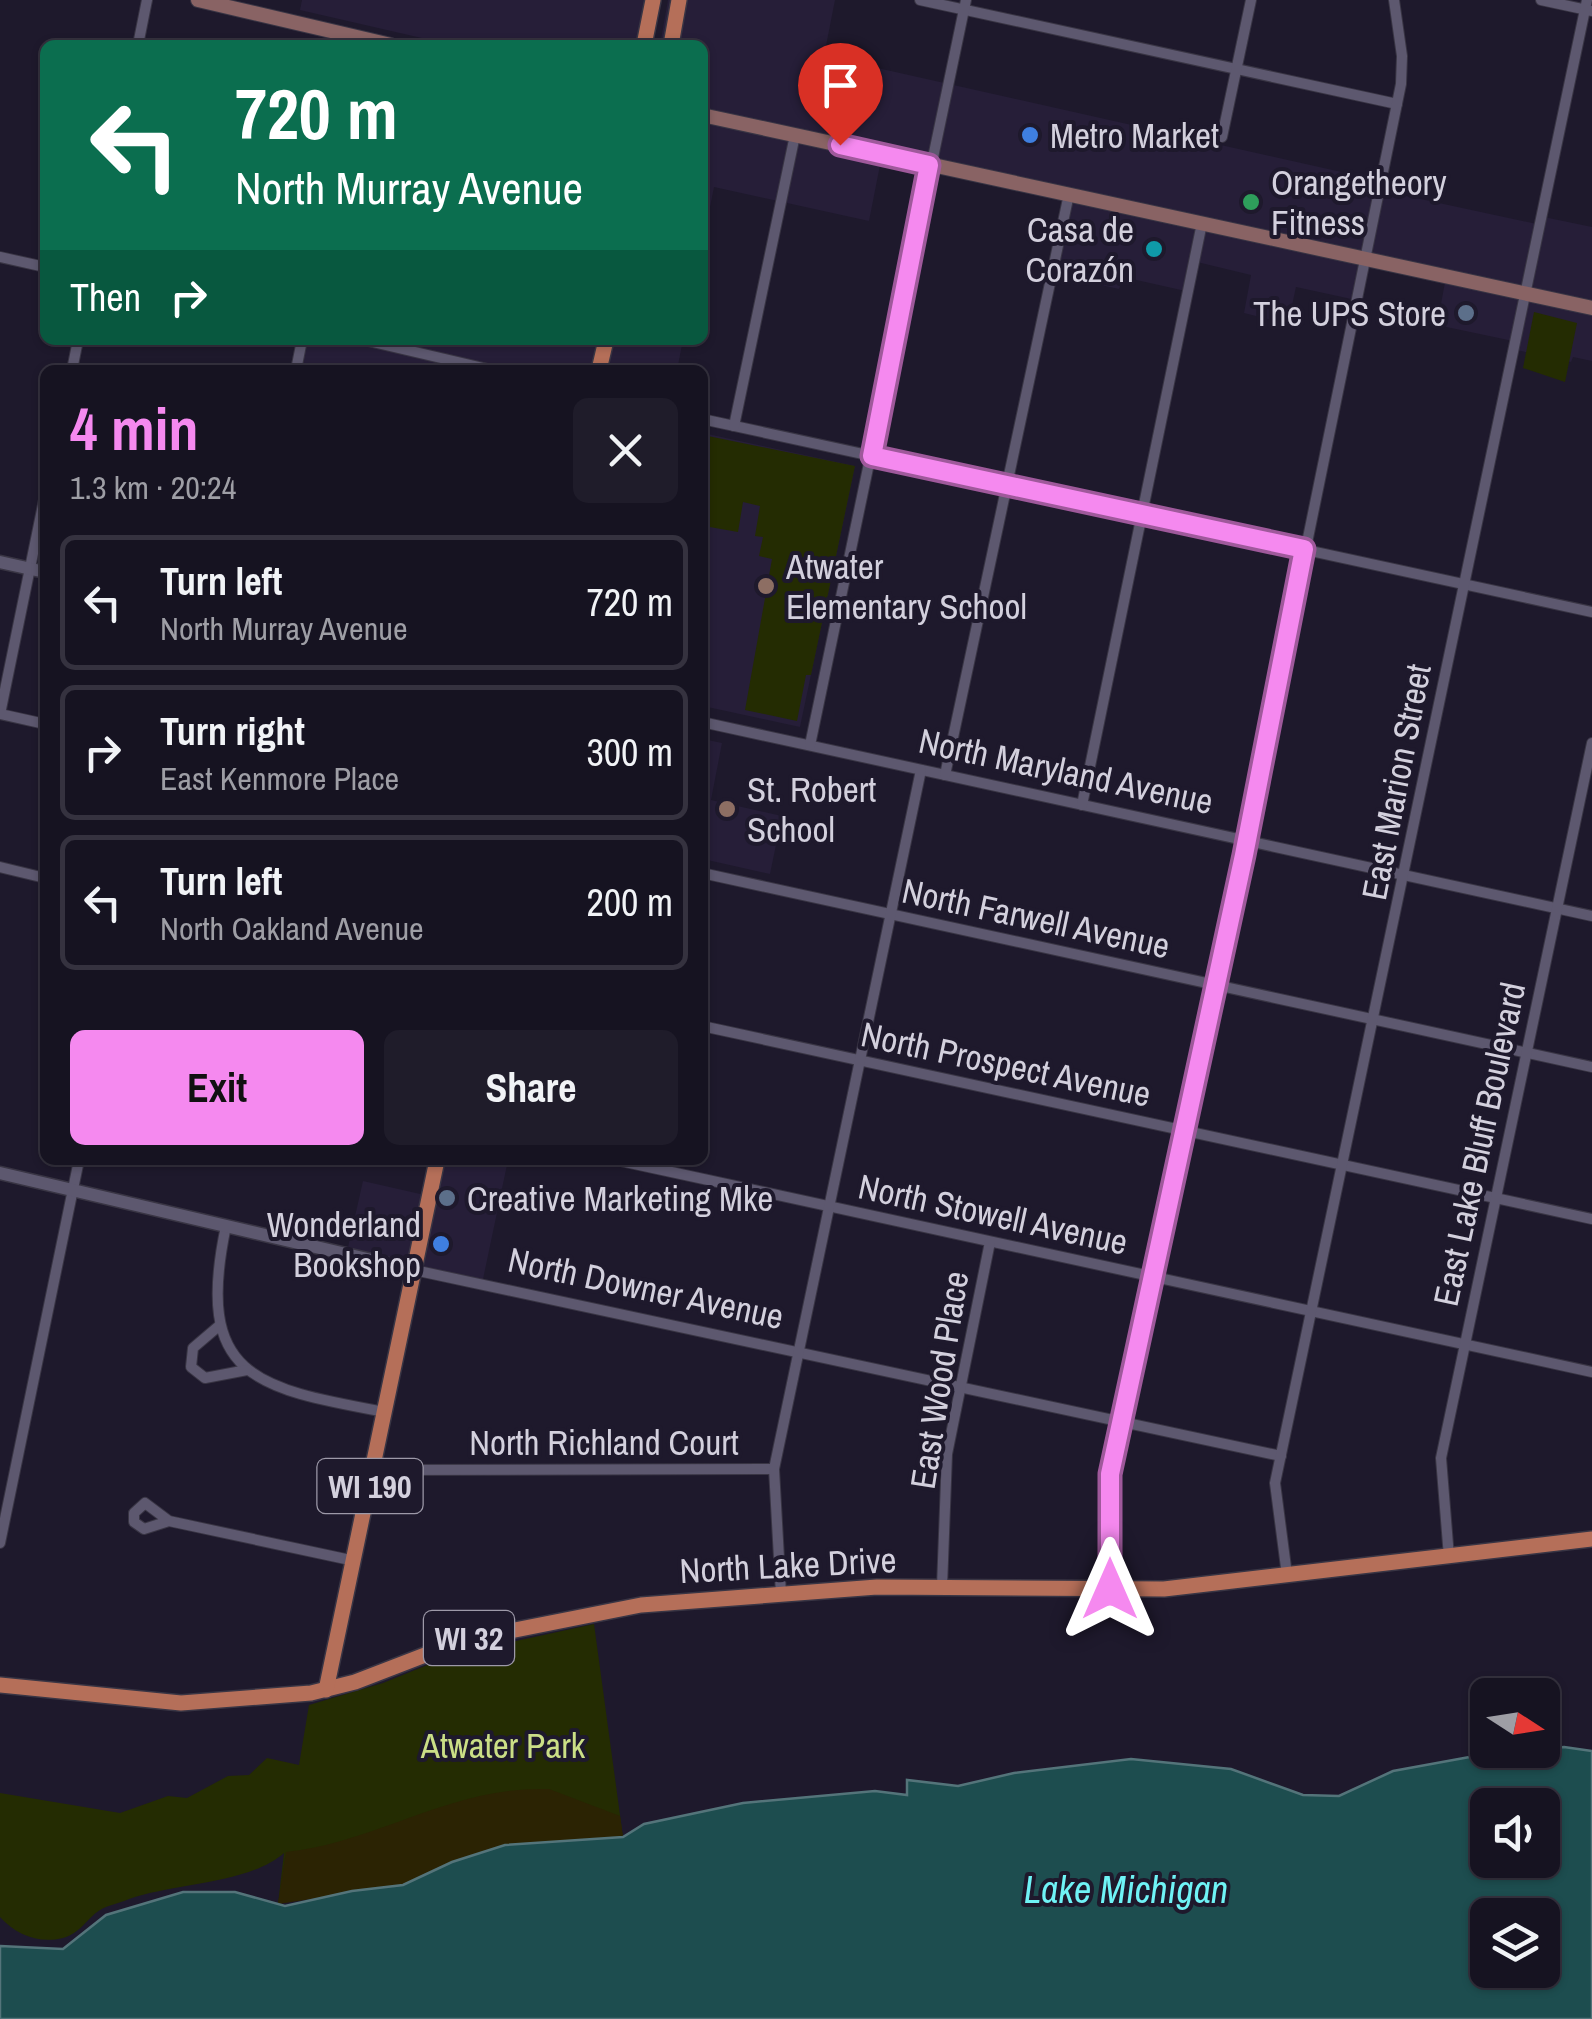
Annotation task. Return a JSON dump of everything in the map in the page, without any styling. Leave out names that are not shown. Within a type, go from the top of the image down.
[{"type":"main road","points":[[198,0],[358,40]]},
{"type":"main road","points":[[645,40],[657,0]]},
{"type":"main road","points":[[653,40],[657,0]]},
{"type":"main road","points":[[673,40],[680,0]]},
{"type":"main road","points":[[708,116],[1592,308]]},
{"type":"main road","name":"WI 190","points":[[326,1690],[436,1165]]},
{"type":"main road","name":"North Lake Drive","points":[[0,1685],[181,1703],[326,1690],[453,1643],[640,1604],[942,1587],[1164,1588],[1592,1539]]},
{"type":"street","points":[[139,40],[147,0]]},
{"type":"street","points":[[920,0],[965,5],[1236,71],[1397,104]]},
{"type":"street","points":[[1222,137],[1252,0]]},
{"type":"street","points":[[1110,1589],[1110,1474],[1397,104],[1402,56],[1394,0]]},
{"type":"street","points":[[1541,0],[1588,7]]},
{"type":"street","points":[[810,746],[965,5]]},
{"type":"street","name":"East Marion Street","points":[[1287,1575],[1274,1494],[1281,1456],[1375,1019],[1522,293],[1588,7]]},
{"type":"street","points":[[734,426],[795,135]]},
{"type":"street","points":[[945,775],[1069,194]]},
{"type":"street","points":[[1082,805],[1202,224]]},
{"type":"street","points":[[0,257],[40,267]]},
{"type":"street","points":[[385,345],[471,365]]},
{"type":"street","points":[[708,420],[1592,612]]},
{"type":"street","points":[[40,518],[0,714],[40,723]]},
{"type":"street","points":[[0,562],[40,571]]},
{"type":"street","name":"North Maryland Avenue","points":[[708,723],[1592,916]]},
{"type":"street","name":"East Lake Bluff Boulevard","points":[[1449,1557],[1441,1458],[1592,749]]},
{"type":"street","points":[[780,1594],[774,1469],[921,770]]},
{"type":"street","points":[[0,867],[40,877]]},
{"type":"street","name":"North Farwell Avenue","points":[[708,874],[1592,1067]]},
{"type":"street","name":"North Prospect Avenue","points":[[708,1027],[1592,1220]]},
{"type":"street","points":[[0,1542],[78,1165]]},
{"type":"street","name":"North Stowell Avenue","points":[[639,1165],[1592,1372]]},
{"type":"street","name":"North Downer Avenue","points":[[0,1173],[414,1270],[1281,1456]]},
{"type":"street","points":[[226,1226],[214,1292],[220,1324],[247,1370],[297,1394],[386,1412]]},
{"type":"street","name":"East Wood Place","points":[[942,1587],[947,1454],[990,1242]]},
{"type":"street","points":[[220,1324],[196,1343],[191,1367],[206,1378],[247,1370]]},
{"type":"street","name":"North Richland Court","points":[[374,1470],[774,1469]]},
{"type":"street","points":[[169,1521],[355,1561]]},
{"type":"shaded area","points":[[302,0],[649,0],[640,40],[430,40],[300,10]]},
{"type":"shaded area","points":[[668,0],[835,0],[824,56],[1346,173],[1345,181],[1388,192],[1537,224],[1539,216],[1592,227],[1592,361],[1573,357],[1571,362],[1512,349],[1513,341],[1437,325],[1446,277],[1365,259],[1356,300],[1296,287],[1288,324],[1244,313],[1251,275],[1197,262],[1190,292],[1123,277],[1119,289],[1052,274],[1069,194],[882,155],[869,221],[714,187],[708,217],[708,40],[661,40]]},
{"type":"shaded area","points":[[301,345],[682,345],[678,365],[297,365]]},
{"type":"shaded area","name":"Atwater Elementary School","points":[[708,434],[855,466],[800,727],[708,707]]},
{"type":"shaded area","name":"St. Robert School","points":[[708,740],[722,743],[711,800],[782,816],[770,874],[708,860]]},
{"type":"shaded area","points":[[436,1165],[507,1165],[482,1284],[346,1256],[363,1181],[429,1196]]},
{"type":"green space","points":[[1534,312],[1577,323],[1565,382],[1523,368]]},
{"type":"green space","name":"Atwater Elementary School","points":[[708,436],[855,466],[811,675],[806,675],[797,721],[745,710],[772,559],[759,556],[763,537],[755,536],[760,506],[743,502],[738,532],[708,527]]},
{"type":"green space","name":"Atwater Park","points":[[594,1624],[623,1837],[278,1904],[284,1853],[232,1877],[147,1894],[107,1907],[74,1933],[54,1940],[28,1936],[0,1917],[0,1793],[120,1813],[168,1796],[187,1798],[228,1776],[249,1775],[267,1758],[299,1765],[309,1705],[383,1683],[452,1655]]},
{"type":"sand","points":[[549,1789],[620,1816],[623,1837],[505,1845],[452,1862],[403,1885],[278,1904],[286,1852],[353,1838],[479,1796]]},
{"type":"water","name":"Lake Michigan","points":[[1560,1747],[1592,1751],[1592,2019],[0,2019],[0,1946],[63,1949],[106,1915],[183,1892],[235,1892],[285,1906],[352,1891],[403,1885],[452,1862],[505,1845],[623,1837],[644,1824],[743,1803],[875,1791],[907,1795],[907,1780],[958,1786],[1014,1773],[1131,1759],[1231,1769],[1303,1795],[1339,1796],[1393,1771],[1470,1757],[1470,1768],[1560,1768]]},
{"type":"place","name":"Metro Market","points":[[1030,135]]},
{"type":"place","name":"Orangetheory Fitness","points":[[1251,202]]},
{"type":"place","name":"Casa de Corazón","points":[[1154,249]]},
{"type":"place","name":"The UPS Store","points":[[1466,313]]},
{"type":"place","name":"Atwater Elementary School","points":[[766,586]]},
{"type":"place","name":"St. Robert School","points":[[727,809]]},
{"type":"place","name":"Creative Marketing Mke","points":[[447,1198]]},
{"type":"place","name":"Wonderland Bookshop","points":[[441,1244]]},
{"type":"route","points":[[840,145],[929,165],[872,456],[1304,549],[1246,825],[1244,855],[1110,1474],[1110,1589]]}]
